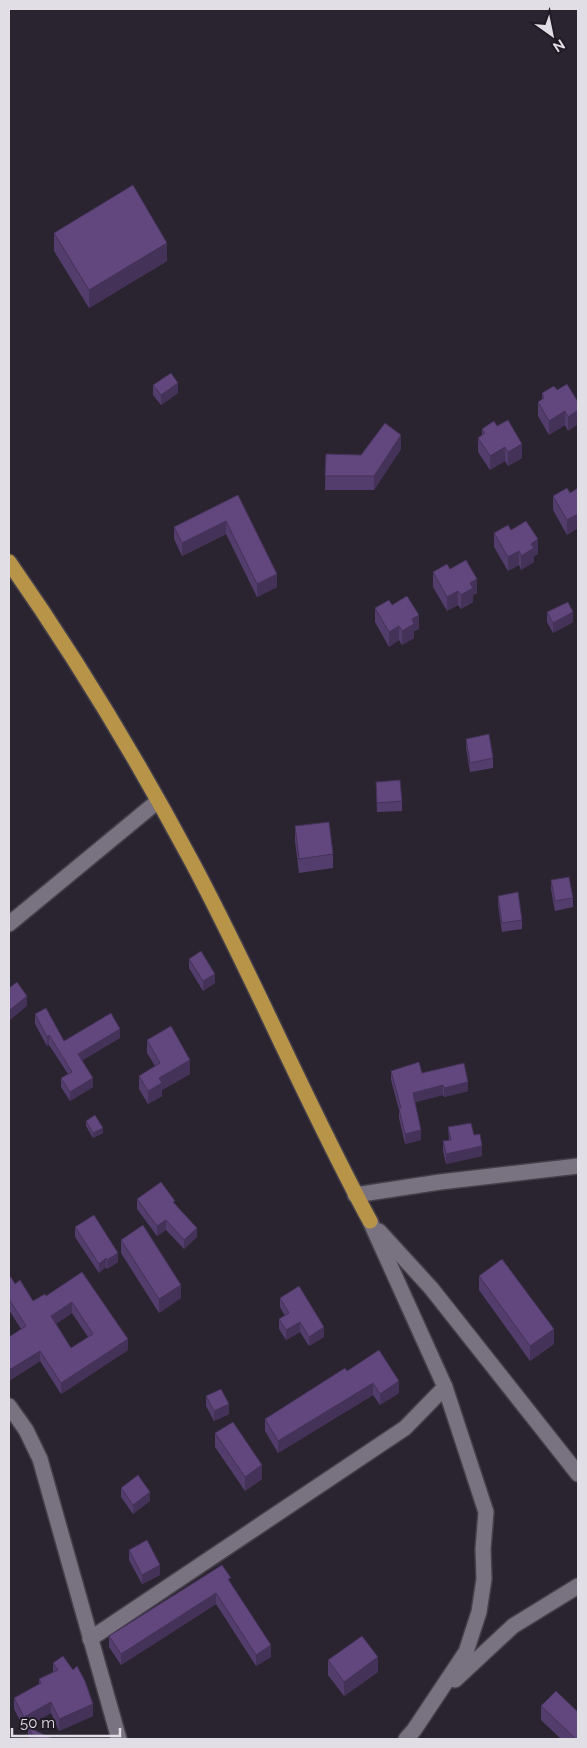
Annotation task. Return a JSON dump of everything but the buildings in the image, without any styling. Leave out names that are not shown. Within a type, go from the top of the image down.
[{"type":"highway","points":[[9,562],[60,637],[111,718],[192,863],[370,1221]]},
{"type":"street","points":[[9,924],[158,801]]},
{"type":"street","points":[[356,1195],[440,1182],[578,1166]]},
{"type":"street","points":[[370,1221],[445,1387],[486,1512],[483,1549],[484,1580],[479,1612],[466,1652],[406,1739]]},
{"type":"street","points":[[370,1221],[431,1288],[578,1474]]},
{"type":"street","points":[[90,1639],[405,1428],[445,1387]]},
{"type":"street","points":[[9,1406],[26,1430],[40,1459],[119,1739]]},
{"type":"street","points":[[436,1697],[513,1626],[578,1586]]}]
